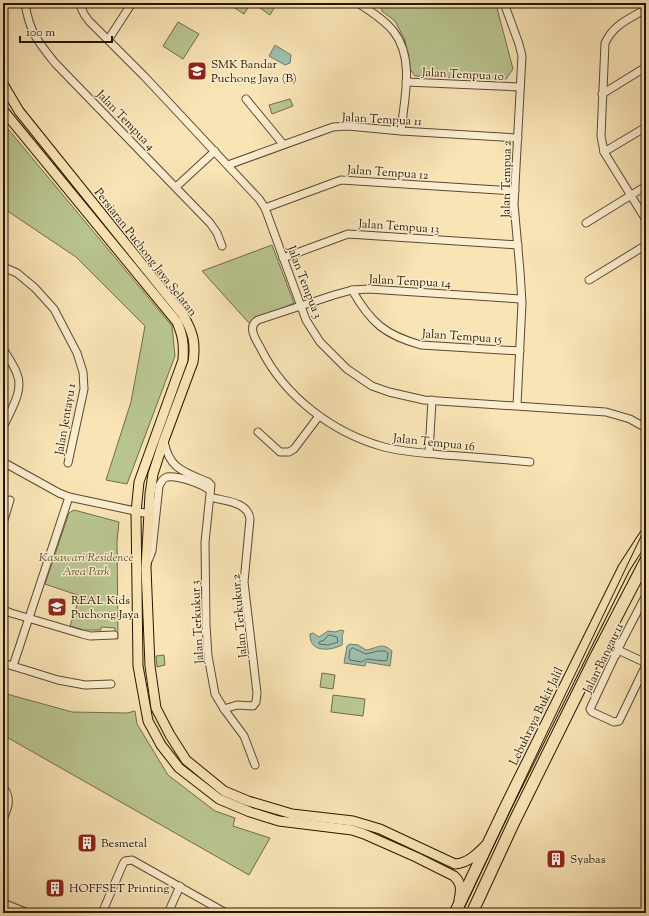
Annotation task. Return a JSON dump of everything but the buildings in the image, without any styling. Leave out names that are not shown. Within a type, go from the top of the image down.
[{"type":"highway","name":"Lebuhraya Bukit Jalil","points":[[455,913],[624,568],[646,534]]},
{"type":"highway","points":[[472,913],[514,822],[595,658],[646,560]]},
{"type":"main road","name":"Persiaran Puchong Jaya Selatan","points":[[3,84],[19,111],[183,315],[193,336],[195,349],[193,362],[164,440],[153,474],[150,494],[146,568],[150,666],[156,708],[170,735],[186,760],[224,791],[242,798],[292,814],[353,821],[369,825],[455,864],[462,864],[470,860],[488,844]]},
{"type":"main road","name":"Persiaran Puchong Jaya Selatan","points":[[3,110],[177,322],[183,334],[183,360],[139,482],[136,512],[138,666],[148,721],[161,745],[179,768],[219,799],[250,812],[291,823],[352,830],[375,838],[448,872],[458,879],[460,886],[460,893],[455,913]]},
{"type":"main road","points":[[416,857],[420,848]]},
{"type":"street","name":"Jalan Tempua 4","points":[[25,3],[27,17],[32,31],[40,44],[60,68],[210,223],[217,233],[222,246]]},
{"type":"street","name":"Jalan Tempua 3","points":[[79,3],[89,21],[256,194],[265,208],[306,320],[320,342],[347,369],[372,386],[412,398],[606,412],[630,419],[646,428]]},
{"type":"street","points":[[108,40],[132,3]]},
{"type":"street","points":[[358,3],[369,6],[386,24],[403,48],[406,82],[401,131]]},
{"type":"street","name":"Jalan Tempua 2","points":[[504,3],[521,50],[522,63],[514,204],[521,298],[517,406]]},
{"type":"street","points":[[646,8],[618,25],[610,33],[605,43],[601,136],[604,152],[646,220]]},
{"type":"street","points":[[602,94],[646,67]]},
{"type":"street","name":"Jalan Tempua 10","points":[[406,82],[520,87]]},
{"type":"street","points":[[246,99],[283,144]]},
{"type":"street","name":"Jalan Tempua 11","points":[[228,165],[333,127],[348,126],[401,131],[518,138]]},
{"type":"street","points":[[604,152],[646,127]]},
{"type":"street","points":[[176,187],[215,151]]},
{"type":"street","name":"Jalan Tempua 12","points":[[265,208],[341,180],[515,191]]},
{"type":"street","points":[[586,223],[646,186]]},
{"type":"street","name":"Jalan Tempua 13","points":[[283,258],[348,234],[518,245]]},
{"type":"street","points":[[589,280],[646,244]]},
{"type":"street","name":"Jalan Jentayu 1","points":[[3,267],[17,274],[36,288],[54,309],[76,353],[83,372],[84,389],[68,463]]},
{"type":"street","name":"Jalan Tempua 14","points":[[301,306],[352,290],[369,289],[521,298]]},
{"type":"street","name":"Jalan Tempua 15","points":[[352,290],[368,315],[379,326],[408,341],[421,345],[520,351]]},
{"type":"street","name":"Jalan Tempua 16","points":[[301,306],[258,320],[252,326],[265,356],[280,380],[305,405],[319,416],[367,441],[406,452],[530,462]]},
{"type":"street","points":[[3,349],[17,374],[19,383],[18,391],[4,425]]},
{"type":"street","points":[[429,454],[432,400]]},
{"type":"street","points":[[258,432],[280,452],[289,452],[294,449],[319,416]]},
{"type":"street","points":[[164,440],[166,450],[172,463],[179,470],[208,482],[211,485],[210,493]]},
{"type":"street","points":[[3,462],[69,497],[149,514]]},
{"type":"street","name":"Jalan Terkukur 2","points":[[146,568],[152,551],[159,486],[167,477],[177,478],[203,486],[210,493],[241,505],[249,514],[250,518],[244,582],[257,693],[256,702],[253,706],[237,705],[224,709]]},
{"type":"street","name":"Jalan Terkukur 3","points":[[210,493],[205,542],[208,656],[215,694],[244,736],[255,765]]},
{"type":"street","points":[[12,666],[69,497]]},
{"type":"street","points":[[3,523],[10,500]]},
{"type":"street","name":"Jalan Bangau 11","points":[[646,595],[618,649],[590,709],[592,712],[614,722],[619,721],[646,664]]},
{"type":"street","points":[[3,610],[90,636],[114,634]]},
{"type":"street","points":[[611,627],[612,638],[618,649],[646,664]]},
{"type":"street","points":[[595,658],[606,651],[614,652],[618,649]]},
{"type":"street","points":[[3,663],[58,680],[85,685],[111,684]]},
{"type":"street","points":[[3,787],[9,798],[3,819]]},
{"type":"street","points":[[102,913],[123,864],[125,861],[129,860],[135,860],[226,913]]},
{"type":"street","points":[[168,913],[180,886]]},
{"type":"street","points":[[3,902],[28,913]]},
{"type":"green space","points":[[227,3],[251,3],[244,14]]},
{"type":"green space","points":[[258,3],[277,3],[270,15],[256,5]]},
{"type":"green space","points":[[380,3],[494,3],[497,8],[513,69],[506,79],[415,76],[409,68],[405,40],[395,21],[382,11]]},
{"type":"green space","points":[[178,22],[199,34],[183,59],[163,46]]},
{"type":"green space","points":[[290,99],[293,106],[272,114],[269,105]]},
{"type":"green space","points":[[3,123],[172,326],[175,356],[127,484],[106,480],[131,402],[145,326],[76,257],[3,208]]},
{"type":"green space","points":[[272,245],[294,303],[249,323],[202,271]]},
{"type":"green space","name":"Kasawari Residence Area Park","points":[[74,510],[119,522],[117,541],[118,639],[115,639],[115,628],[101,627],[101,630],[84,630],[70,626],[80,596],[45,584],[69,513]]},
{"type":"green space","points":[[164,655],[165,665],[157,667],[156,656]]},
{"type":"green space","points":[[322,673],[335,675],[333,689],[320,687]]},
{"type":"green space","points":[[3,693],[72,712],[127,713],[135,711],[137,724],[168,775],[215,811],[235,818],[233,826],[270,838],[249,875],[3,735]]},
{"type":"green space","points":[[333,695],[365,699],[363,716],[331,712]]},
{"type":"water","points":[[275,45],[291,55],[290,63],[285,65],[269,56]]},
{"type":"water","points":[[341,630],[344,631],[342,636],[342,645],[321,649],[313,645],[310,634],[313,633],[319,637],[328,631],[335,632]]},
{"type":"water","points":[[350,644],[358,645],[366,650],[380,646],[389,648],[392,651],[390,666],[366,662],[365,666],[344,663],[347,646]]},
{"type":"tram line","points":[[462,913],[646,526]]},
{"type":"place","name":"SMK Bandar Puchong Jaya (B)","points":[[197,71]]},
{"type":"place","name":"REAL Kids Puchong Jaya","points":[[57,607]]},
{"type":"place","name":"Besmetal","points":[[87,843]]},
{"type":"place","name":"Syabas","points":[[556,859]]},
{"type":"place","name":"HOFFSET Printing","points":[[55,888]]}]
